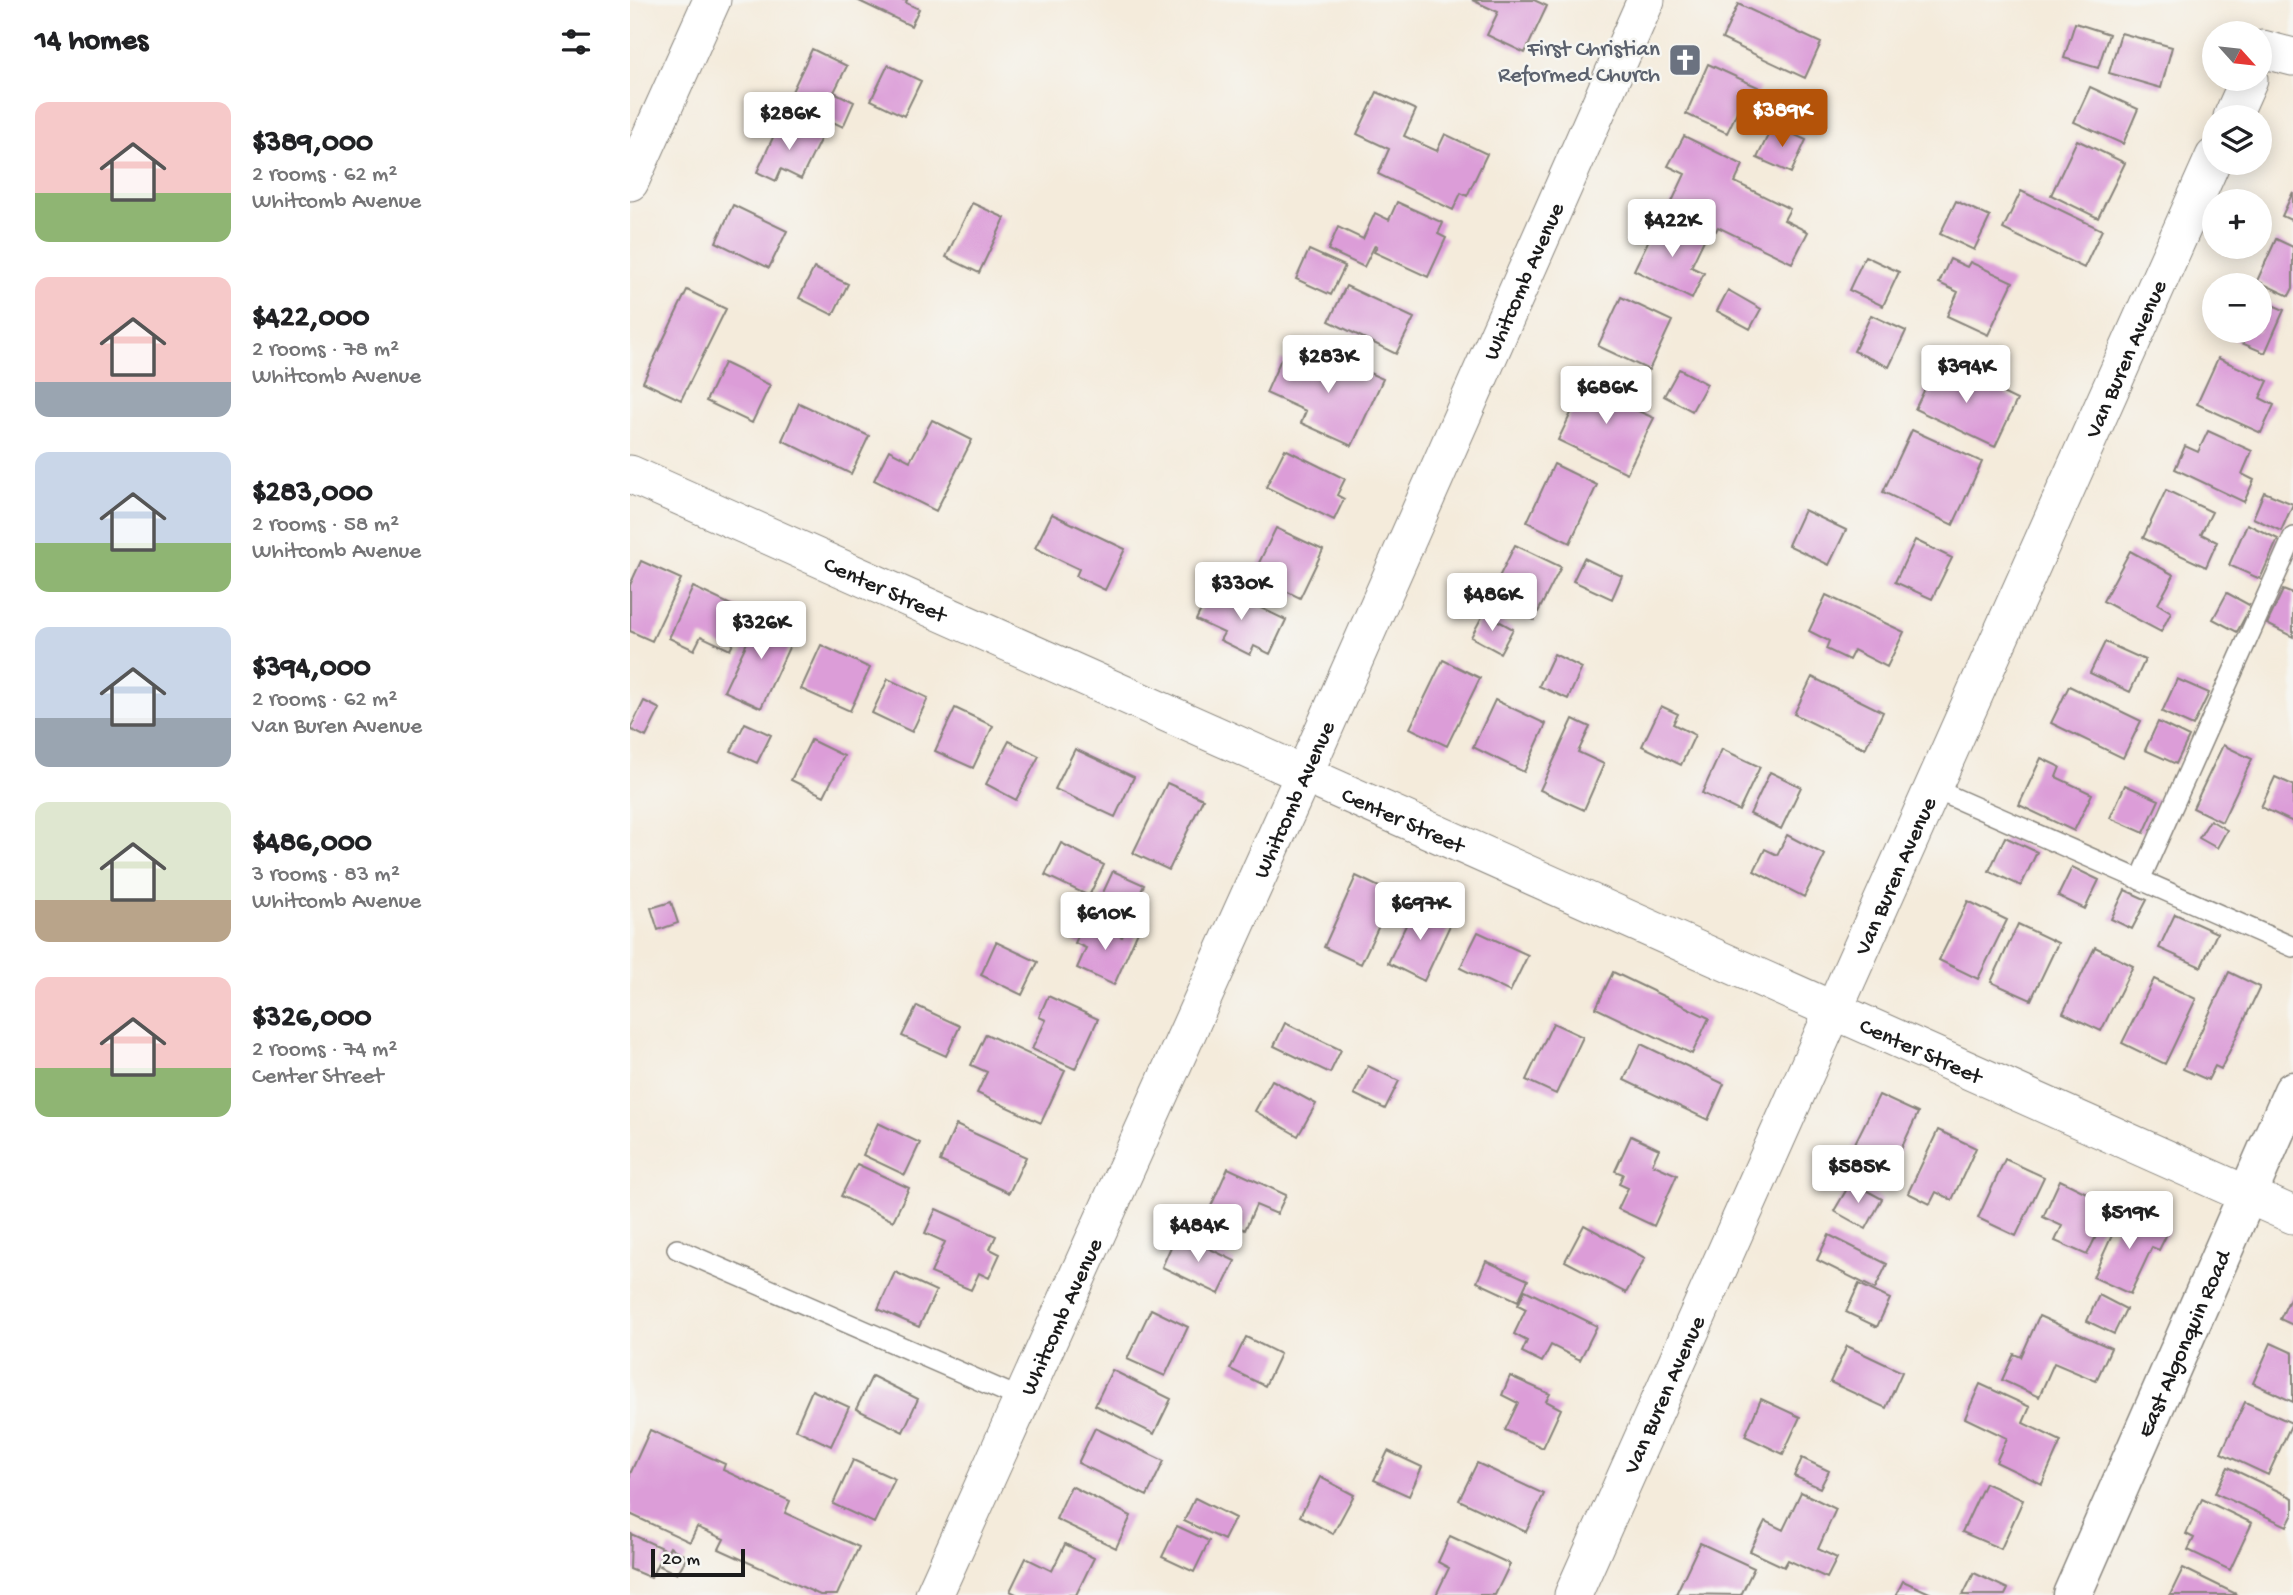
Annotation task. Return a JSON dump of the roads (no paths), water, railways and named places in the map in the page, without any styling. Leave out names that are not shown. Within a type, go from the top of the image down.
[{"type":"street","points":[[630,182],[712,0]]},
{"type":"street","name":"Whitcomb Avenue","points":[[934,1595],[1304,774],[1646,0]]},
{"type":"street","name":"Van Buren Avenue","points":[[1573,1595],[2206,175]]},
{"type":"street","name":"Center Street","points":[[630,474],[2293,1215]]},
{"type":"street","name":"East Algonquin Road","points":[[2072,1595],[2293,1091]]},
{"type":"lane","points":[[2140,880],[2293,537]]},
{"type":"lane","points":[[1932,788],[2293,947]]},
{"type":"lane","points":[[677,1249],[1022,1399]]},
{"type":"place","name":"First Christian Reformed Church","points":[[1685,60]]}]
